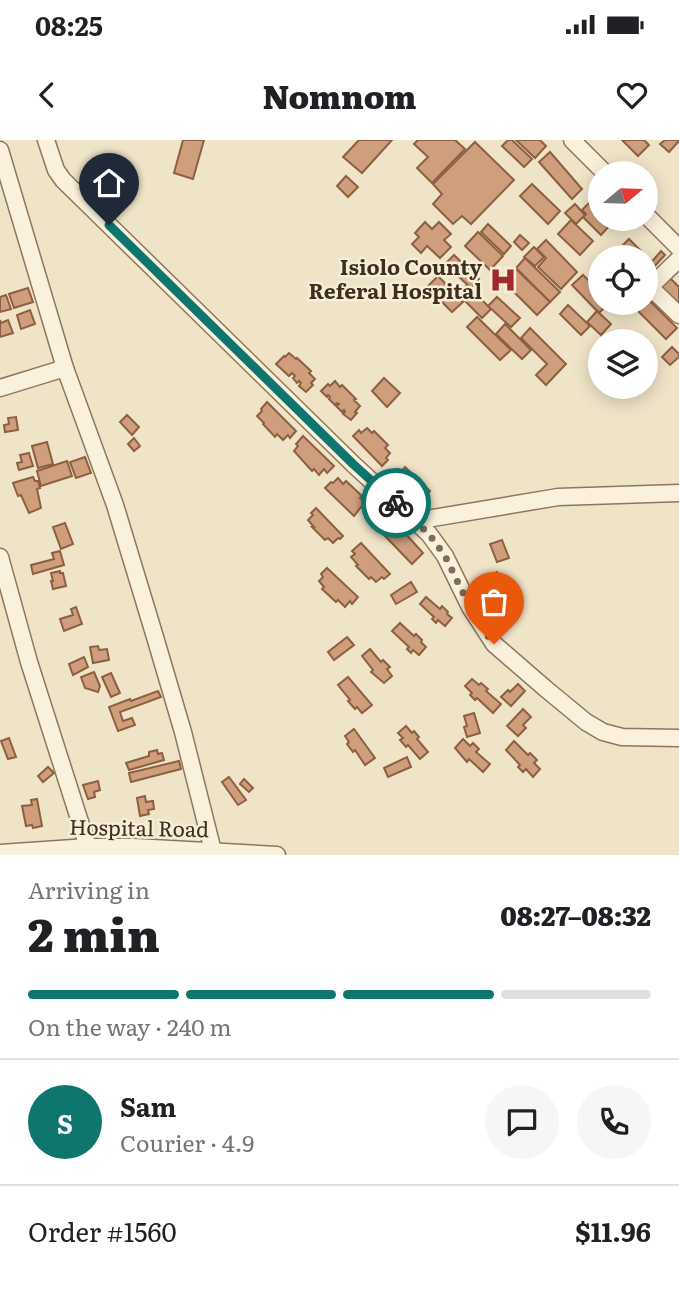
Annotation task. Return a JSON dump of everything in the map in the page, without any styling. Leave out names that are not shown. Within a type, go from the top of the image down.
[{"type":"street","points":[[46,140],[56,170],[63,180],[353,464],[429,534],[445,556],[480,625],[494,644],[545,689],[603,732],[622,737],[679,738]]},
{"type":"street","points":[[572,140],[593,161]]},
{"type":"street","points":[[0,150],[65,368],[115,505],[183,732],[214,851]]},
{"type":"street","points":[[658,227],[679,248]]},
{"type":"street","points":[[679,259],[652,285],[652,289],[679,315]]},
{"type":"street","points":[[0,388],[65,368]]},
{"type":"street","points":[[415,521],[558,497],[679,493]]},
{"type":"street","points":[[0,557],[29,662],[88,848]]},
{"type":"street","name":"Hospital Road","points":[[0,853],[134,847],[277,855]]},
{"type":"building","points":[[183,140],[204,140],[193,179],[174,173]]},
{"type":"building","points":[[359,140],[392,140],[362,173],[343,157]]},
{"type":"building","points":[[418,140],[455,140],[465,149],[432,183],[417,168],[428,157],[414,144]]},
{"type":"building","points":[[512,140],[532,159],[524,167],[502,146]]},
{"type":"building","points":[[516,140],[540,140],[546,146],[535,158]]},
{"type":"building","points":[[622,140],[644,140],[649,145],[638,156]]},
{"type":"building","points":[[665,140],[679,141],[669,152],[660,144]]},
{"type":"building","points":[[475,142],[514,180],[471,224],[462,216],[453,224],[433,204],[442,194],[433,184]]},
{"type":"building","points":[[550,152],[582,189],[572,199],[539,162]]},
{"type":"building","points":[[346,176],[358,187],[348,197],[337,186]]},
{"type":"building","points":[[532,184],[560,211],[548,224],[520,196]]},
{"type":"building","points":[[575,204],[585,215],[576,224],[565,213]]},
{"type":"building","points":[[588,204],[588,222],[583,217],[586,214],[582,210]]},
{"type":"building","points":[[571,220],[593,241],[580,255],[558,234]]},
{"type":"building","points":[[425,222],[432,229],[439,222],[451,234],[444,240],[451,247],[440,258],[427,246],[421,253],[412,244],[419,237],[415,233]]},
{"type":"building","points":[[488,224],[511,246],[504,254],[481,232]]},
{"type":"building","points":[[478,232],[503,256],[490,270],[465,246]]},
{"type":"building","points":[[520,235],[529,243],[522,250],[514,242]]},
{"type":"building","points":[[629,239],[635,245],[623,245]]},
{"type":"building","points":[[546,240],[577,272],[561,289],[538,267],[546,258],[537,249]]},
{"type":"building","points":[[534,247],[544,257],[535,266],[524,257]]},
{"type":"building","points":[[661,251],[665,255],[658,263]]},
{"type":"building","points":[[454,255],[479,279],[471,288],[445,264]]},
{"type":"building","points":[[525,258],[560,292],[550,302],[516,268]]},
{"type":"building","points":[[515,268],[550,302],[537,315],[503,281]]},
{"type":"building","points":[[583,275],[588,280],[588,302],[572,285]]},
{"type":"building","points":[[438,276],[463,302],[452,312],[427,287]]},
{"type":"building","points":[[669,277],[679,287],[679,307],[659,287]]},
{"type":"building","points":[[467,285],[491,309],[482,318],[458,294]]},
{"type":"building","points":[[28,288],[33,302],[14,308],[9,294]]},
{"type":"building","points":[[6,295],[11,309],[0,312],[0,297]]},
{"type":"building","points":[[497,297],[520,318],[511,327],[488,306]]},
{"type":"building","points":[[568,305],[590,326],[581,335],[560,314]]},
{"type":"building","points":[[658,309],[677,328],[666,339],[642,315],[658,315]]},
{"type":"building","points":[[30,310],[35,324],[21,329],[17,315]]},
{"type":"building","points":[[593,315],[601,315],[611,324],[606,329],[595,329],[587,322]]},
{"type":"building","points":[[477,317],[511,350],[500,360],[467,327]]},
{"type":"building","points":[[0,320],[1,323],[8,320],[13,333],[0,337]]},
{"type":"building","points":[[505,324],[531,350],[522,359],[496,334]]},
{"type":"building","points":[[530,328],[566,364],[546,385],[536,375],[547,364],[521,338]]},
{"type":"building","points":[[672,347],[679,357],[670,365],[662,357]]},
{"type":"building","points":[[289,353],[311,371],[309,373],[315,379],[306,392],[299,386],[301,383],[297,383],[293,378],[295,376],[292,373],[289,376],[276,364]]},
{"type":"building","points":[[384,378],[400,393],[387,407],[372,391]]},
{"type":"building","points":[[335,381],[356,399],[354,400],[360,406],[351,420],[343,414],[344,410],[342,412],[336,406],[339,404],[335,405],[328,395],[327,397],[321,391]]},
{"type":"building","points":[[267,402],[296,431],[290,438],[288,435],[283,440],[277,434],[275,437],[257,416]]},
{"type":"building","points":[[127,415],[139,427],[132,435],[120,422]]},
{"type":"building","points":[[16,417],[18,430],[5,432],[4,425],[9,424],[8,418]]},
{"type":"building","points":[[367,428],[388,445],[385,448],[390,453],[386,458],[388,460],[382,466],[353,436],[359,430],[361,433]]},
{"type":"building","points":[[303,436],[334,466],[327,473],[324,469],[319,475],[314,469],[312,471],[294,451]]},
{"type":"building","points":[[134,438],[140,446],[134,451],[128,444]]},
{"type":"building","points":[[47,442],[53,464],[38,468],[32,446]]},
{"type":"building","points":[[29,453],[33,466],[19,470],[17,463],[22,462],[20,455]]},
{"type":"building","points":[[85,457],[91,473],[76,478],[70,462]]},
{"type":"building","points":[[67,461],[72,476],[41,486],[37,471]]},
{"type":"building","points":[[405,467],[430,491],[419,503],[392,476],[398,469],[401,472]]},
{"type":"building","points":[[33,477],[40,488],[37,489],[41,508],[29,513],[13,483]]},
{"type":"building","points":[[338,478],[343,484],[346,481],[365,502],[354,516],[325,488]]},
{"type":"building","points":[[316,508],[343,536],[340,539],[333,543],[328,538],[325,540],[312,527],[308,520]]},
{"type":"building","points":[[65,523],[73,544],[61,549],[53,527]]},
{"type":"building","points":[[396,527],[423,553],[412,564],[384,535]]},
{"type":"building","points":[[502,540],[509,558],[497,562],[490,544]]},
{"type":"building","points":[[361,543],[390,574],[384,579],[382,577],[376,582],[371,577],[369,579],[356,566],[358,565],[351,557],[355,554],[352,551]]},
{"type":"building","points":[[60,551],[64,565],[33,574],[31,565],[54,559],[52,553]]},
{"type":"building","points":[[327,568],[358,597],[352,604],[350,601],[345,607],[322,589],[324,587],[319,581]]},
{"type":"building","points":[[60,571],[66,586],[53,589],[51,573]]},
{"type":"building","points":[[497,572],[511,607],[502,611],[495,592],[489,594],[486,587],[491,586],[487,576]]},
{"type":"building","points":[[411,582],[417,592],[396,604],[391,595]]},
{"type":"building","points":[[426,597],[440,609],[442,606],[452,618],[445,626],[438,620],[436,623],[432,619],[434,617],[420,604]]},
{"type":"building","points":[[76,607],[82,624],[64,631],[60,619],[73,615],[71,609]]},
{"type":"building","points":[[400,623],[422,640],[426,647],[419,655],[413,650],[411,653],[407,649],[409,647],[392,631]]},
{"type":"building","points":[[347,637],[354,645],[334,660],[328,652]]},
{"type":"building","points":[[98,646],[99,650],[107,649],[109,660],[93,663],[90,647]]},
{"type":"building","points":[[370,649],[381,662],[383,660],[390,667],[387,669],[392,676],[384,683],[371,672],[373,670],[362,656]]},
{"type":"building","points":[[84,657],[88,667],[73,675],[69,664]]},
{"type":"building","points":[[94,672],[100,686],[98,692],[85,688],[81,677]]},
{"type":"building","points":[[111,673],[120,693],[111,697],[102,677]]},
{"type":"building","points":[[348,677],[372,705],[362,713],[348,701],[350,700],[338,685]]},
{"type":"building","points":[[472,679],[488,689],[486,691],[501,704],[493,713],[470,695],[472,693],[465,686]]},
{"type":"building","points":[[518,684],[525,691],[511,706],[501,697]]},
{"type":"building","points":[[158,691],[161,697],[120,712],[123,721],[132,718],[135,725],[118,731],[109,707]]},
{"type":"building","points":[[523,709],[531,717],[518,736],[507,726]]},
{"type":"building","points":[[474,713],[480,733],[467,737],[464,716]]},
{"type":"building","points":[[406,726],[412,733],[414,731],[428,752],[420,759],[400,740],[403,738],[398,733]]},
{"type":"building","points":[[354,729],[375,758],[365,765],[355,750],[353,752],[347,744],[349,742],[345,736]]},
{"type":"building","points":[[9,738],[16,757],[8,759],[1,741]]},
{"type":"building","points":[[463,739],[470,746],[473,743],[479,749],[476,752],[490,764],[483,772],[469,759],[467,762],[455,748]]},
{"type":"building","points":[[514,741],[537,760],[534,763],[540,769],[533,777],[526,769],[523,772],[518,767],[520,765],[506,750]]},
{"type":"building","points":[[157,750],[158,754],[162,753],[164,760],[129,770],[126,763],[149,756],[149,752]]},
{"type":"building","points":[[407,757],[411,767],[388,777],[384,768]]},
{"type":"building","points":[[179,761],[181,769],[131,782],[129,773]]},
{"type":"building","points":[[48,767],[54,773],[43,782],[38,776]]},
{"type":"building","points":[[229,777],[246,800],[238,805],[222,782]]},
{"type":"building","points":[[244,779],[253,788],[249,792],[240,784]]},
{"type":"building","points":[[98,781],[100,790],[94,792],[95,797],[88,799],[83,785]]},
{"type":"building","points":[[145,796],[146,802],[153,801],[154,809],[148,810],[149,814],[140,816],[137,798]]},
{"type":"building","points":[[37,799],[42,826],[33,828],[32,825],[26,826],[22,806],[32,805],[31,800]]},
{"type":"way so far","points":[[396,503],[429,534],[445,556],[480,625],[494,644]]},
{"type":"place","name":"Isiolo County Referal Hospital","points":[[503,280]]},
{"type":"route","points":[[109,225],[396,503]]}]
